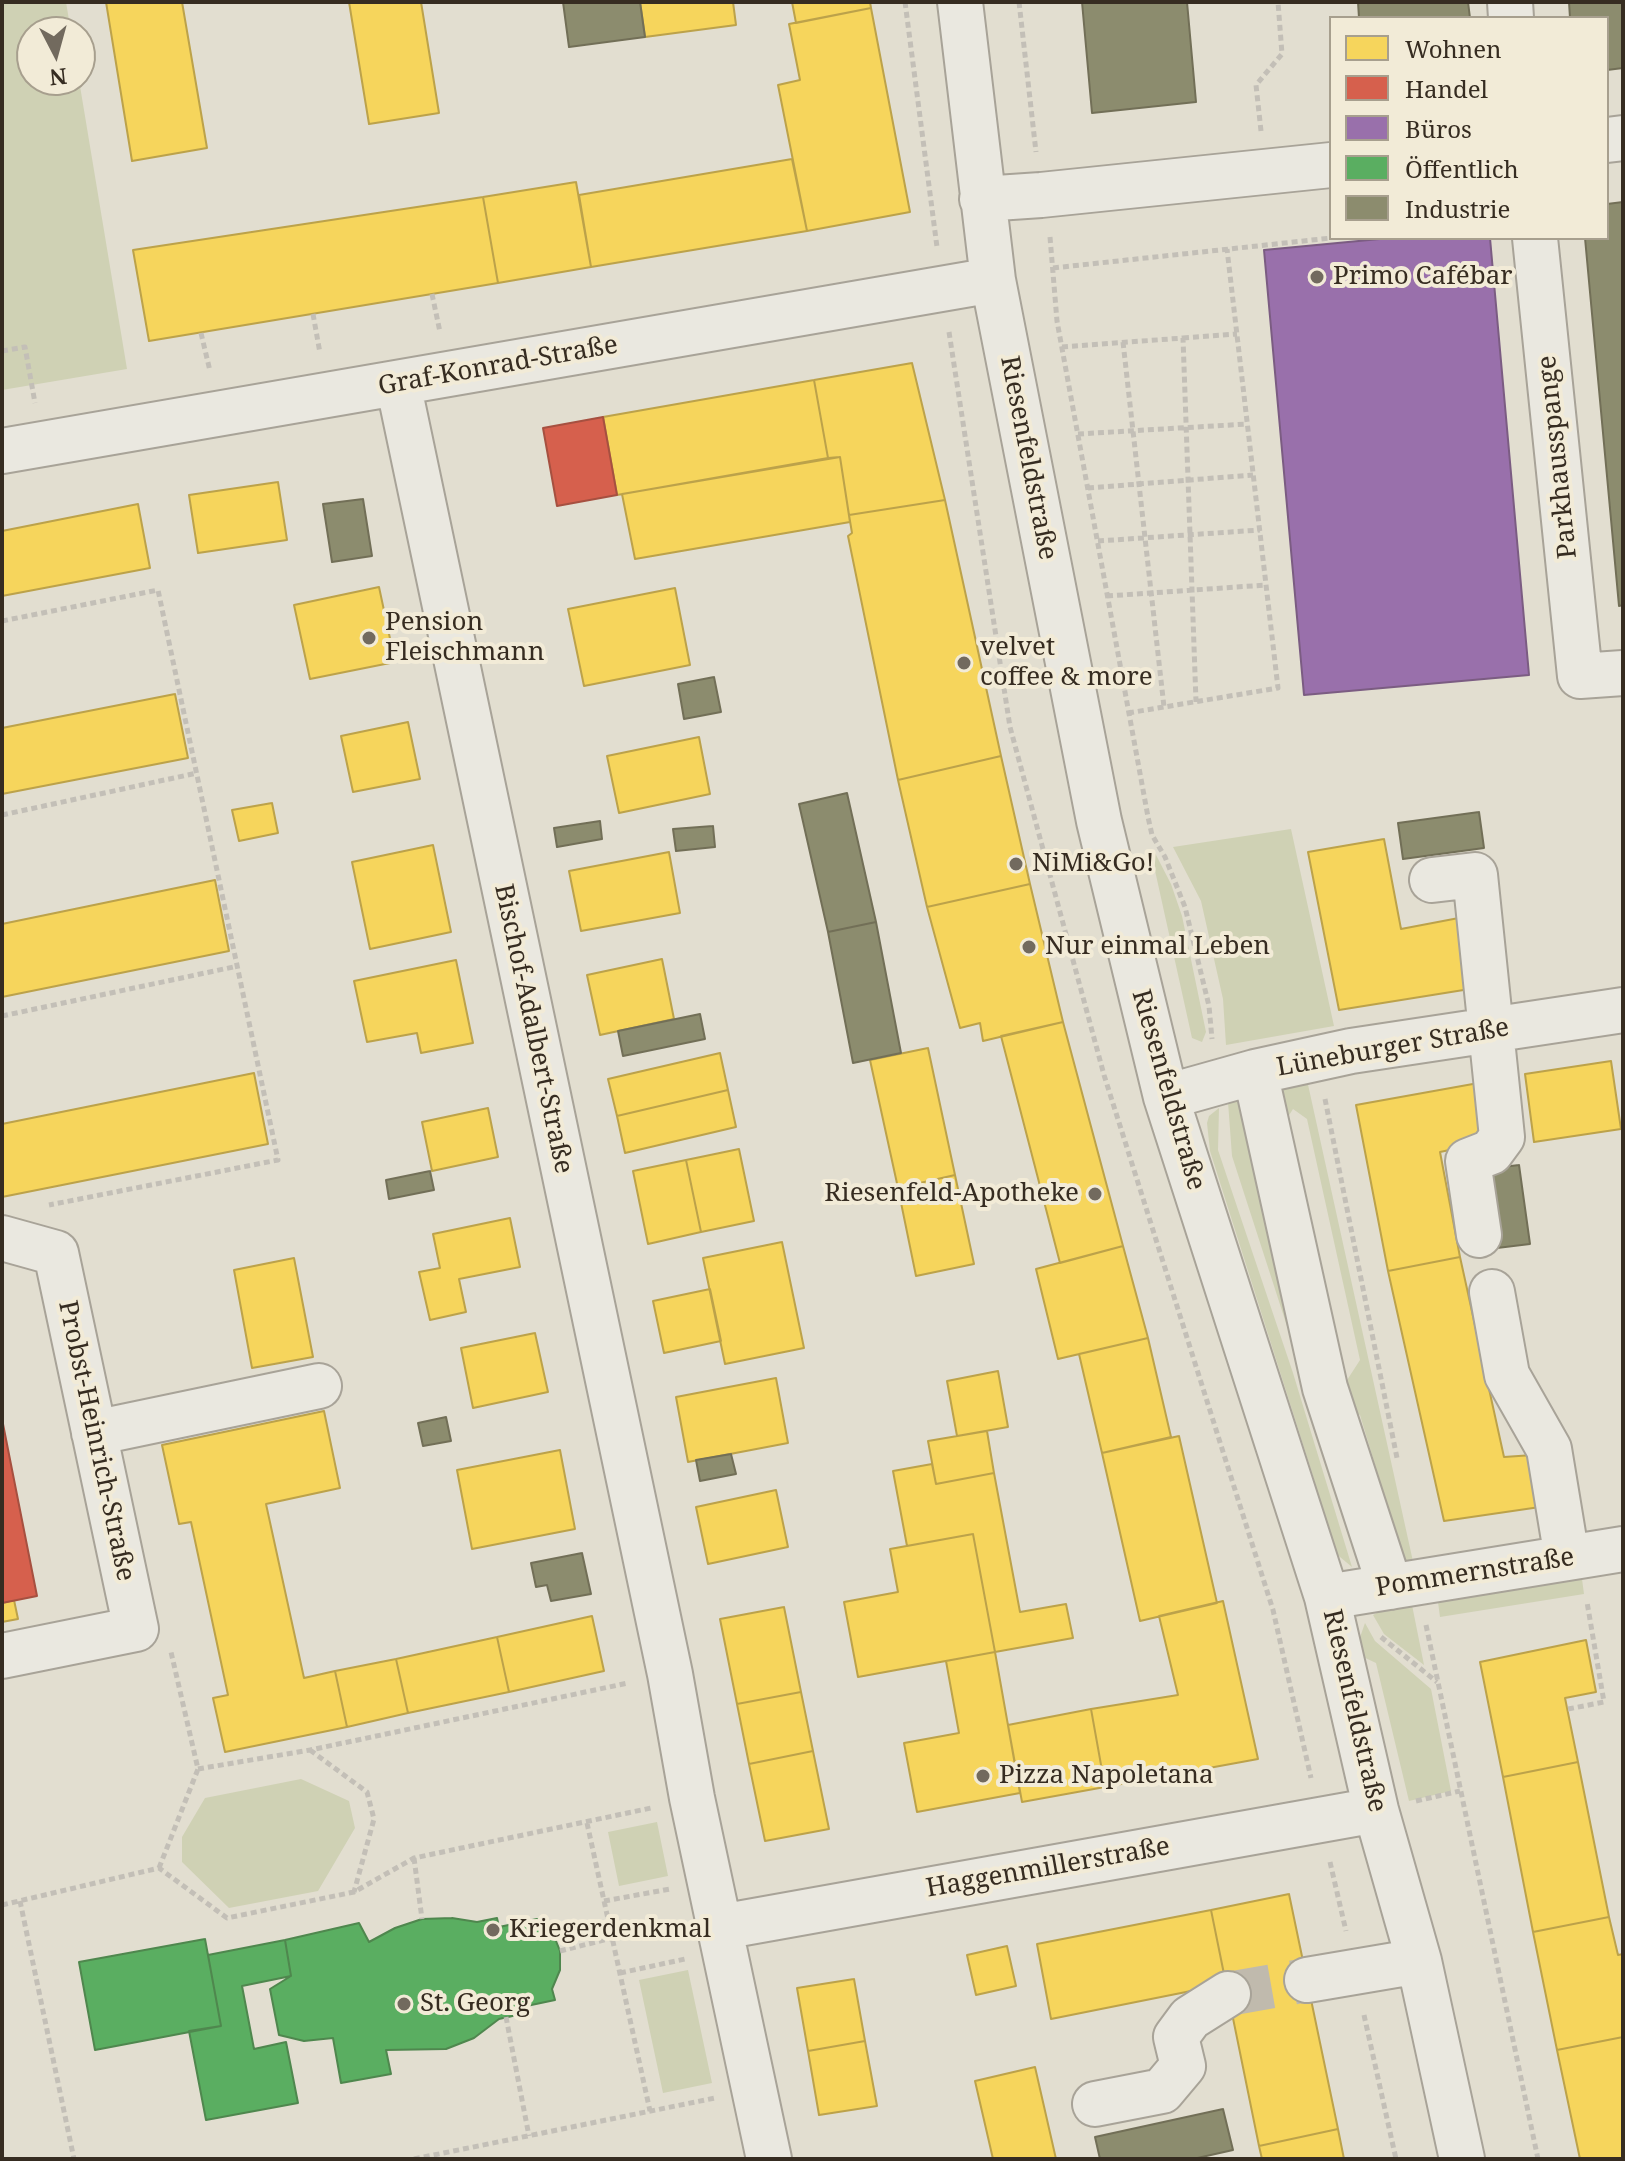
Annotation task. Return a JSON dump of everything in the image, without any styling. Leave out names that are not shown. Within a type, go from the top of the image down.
[{"type":"street","name":"Riesenfeldstraße","points":[[960,2],[993,280],[1099,821],[1166,1097],[1327,1597],[1376,1810],[1419,1961],[1462,2159]]},
{"type":"street","points":[[982,199],[1329,165]]},
{"type":"street","name":"Parkhausspange","points":[[1535,240],[1580,676],[1623,673]]},
{"type":"street","name":"Graf-Konrad-Straße","points":[[22,447],[993,280]]},
{"type":"street","name":"Bischof-Adalbert-Straße","points":[[398,383],[670,1674],[752,2090],[769,2159]]},
{"type":"street","points":[[1432,880],[1475,875],[1502,1137],[1491,1152],[1468,1161],[1479,1235]]},
{"type":"street","name":"Lüneburger Straße","points":[[1166,1097],[1255,1072],[1351,1051],[1623,1010]]},
{"type":"street","points":[[1255,1072],[1325,1388],[1390,1587]]},
{"type":"street","name":"Probst-Heinrich-Straße","points":[[2,1238],[56,1253],[136,1629]]},
{"type":"street","points":[[1492,1292],[1507,1375],[1549,1449],[1567,1558]]},
{"type":"street","points":[[94,1433],[319,1386]]},
{"type":"street","name":"Pommernstraße","points":[[1327,1597],[1623,1549]]},
{"type":"street","points":[[2,1656],[136,1629]]},
{"type":"street","name":"Haggenmillerstraße","points":[[723,1939],[1376,1810]]},
{"type":"street","points":[[1307,1980],[1419,1961]]},
{"type":"street","points":[[1095,2104],[1162,2091],[1183,2066],[1176,2037],[1190,2018],[1228,1994]]},
{"type":"path","points":[[1019,2],[1062,347],[1152,835]]},
{"type":"path","points":[[1265,172],[1256,85],[1282,54],[1278,2]]},
{"type":"path","points":[[1053,268],[1329,238]]},
{"type":"path","points":[[1128,713],[1278,688],[1227,249]]},
{"type":"path","points":[[432,294],[441,338]]},
{"type":"path","points":[[313,314],[321,359]]},
{"type":"path","points":[[1062,347],[1237,334]]},
{"type":"path","points":[[1183,338],[1196,702]]},
{"type":"path","points":[[1123,342],[1164,707]]},
{"type":"path","points":[[2,351],[25,347],[22,447]]},
{"type":"path","points":[[1078,434],[1247,424]]},
{"type":"path","points":[[1088,488],[1253,475]]},
{"type":"path","points":[[1098,541],[1260,530]]},
{"type":"path","points":[[1107,596],[1266,585]]},
{"type":"path","points":[[2,621],[158,590],[278,1160],[48,1205]]},
{"type":"path","points":[[2,815],[197,773]]},
{"type":"path","points":[[2,1016],[238,966]]},
{"type":"path","points":[[1568,1709],[1604,1702],[1587,1602]]},
{"type":"path","points":[[136,1629],[170,1648],[198,1769],[159,1868]]},
{"type":"path","points":[[198,1769],[310,1750],[670,1674]]},
{"type":"path","points":[[1437,1682],[1538,2159]]},
{"type":"path","points":[[310,1750],[367,1792],[374,1819],[354,1892]]},
{"type":"path","points":[[2,1905],[159,1868],[227,1918],[354,1892],[414,1858],[692,1798]]},
{"type":"path","points":[[587,1823],[650,2111]]},
{"type":"path","points":[[414,1858],[422,1919]]},
{"type":"path","points":[[604,1901],[710,1881]]},
{"type":"path","points":[[20,1901],[74,2159]]},
{"type":"path","points":[[560,1951],[612,1938]]},
{"type":"path","points":[[620,1973],[723,1939]]},
{"type":"path","points":[[506,2017],[529,2136]]},
{"type":"path","points":[[414,2159],[752,2090]]},
{"type":"green space","points":[[2,2],[66,2],[68,16],[16,16],[16,96],[82,96],[127,369],[2,390]]},
{"type":"green space","points":[[1291,829],[1334,1026],[1226,1045],[1223,999],[1201,901],[1173,847]]},
{"type":"green space","points":[[1155,853],[1171,884],[1182,916],[1206,1032],[1202,1042],[1192,1038],[1152,857]]},
{"type":"green space","points":[[1307,1080],[1414,1566],[1404,1567],[1390,1551],[1397,1538],[1360,1415],[1345,1409],[1340,1391],[1360,1360],[1307,1119],[1293,1109],[1279,1131],[1276,1088]]},
{"type":"green space","points":[[1245,1099],[1328,1453],[1232,1156],[1228,1102]]},
{"type":"green space","points":[[1219,1108],[1218,1150],[1293,1373],[1352,1567],[1334,1552],[1210,1151],[1207,1123],[1209,1116]]},
{"type":"green space","points":[[1582,1579],[1584,1594],[1440,1617],[1438,1602]]},
{"type":"green space","points":[[1412,1605],[1424,1665],[1384,1634],[1373,1615],[1384,1609]]},
{"type":"green space","points":[[1365,1623],[1375,1641],[1431,1689],[1451,1791],[1409,1801],[1376,1663],[1359,1655],[1358,1643]]},
{"type":"green space","points":[[301,1779],[349,1801],[355,1828],[318,1891],[229,1908],[182,1862],[182,1837],[205,1798]]},
{"type":"green space","points":[[657,1822],[668,1876],[619,1886],[608,1832]]},
{"type":"green space","points":[[688,1970],[712,2083],[663,2093],[639,1980]]},
{"type":"building: Wohnen","points":[[106,2],[182,2],[207,148],[132,161]]},
{"type":"building: Wohnen","points":[[349,2],[421,2],[439,113],[369,124]]},
{"type":"building: Wohnen","points":[[640,2],[733,2],[736,25],[645,37]]},
{"type":"building: Wohnen","points":[[792,2],[870,2],[871,8],[796,23]]},
{"type":"building: Wohnen","points":[[871,8],[910,212],[807,231],[778,85],[800,80],[789,24]]},
{"type":"building: Wohnen","points":[[792,159],[807,231],[591,267],[579,195]]},
{"type":"building: Wohnen","points":[[576,182],[591,267],[498,283],[483,197]]},
{"type":"building: Wohnen","points":[[483,197],[498,283],[149,341],[133,250]]},
{"type":"building: Wohnen","points":[[912,363],[945,500],[849,515],[840,457],[828,458],[814,380]]},
{"type":"building: Wohnen","points":[[814,380],[828,458],[617,495],[603,417]]},
{"type":"building: Wohnen","points":[[840,457],[850,522],[635,559],[622,494]]},
{"type":"building: Wohnen","points":[[278,482],[287,540],[198,553],[189,495]]},
{"type":"building: Wohnen","points":[[945,500],[1001,756],[898,780],[848,536],[852,533],[849,515]]},
{"type":"building: Wohnen","points":[[138,504],[150,568],[2,596],[2,531]]},
{"type":"building: Wohnen","points":[[379,587],[395,662],[310,679],[294,605]]},
{"type":"building: Wohnen","points":[[675,588],[690,665],[584,686],[568,609]]},
{"type":"building: Wohnen","points":[[175,694],[188,758],[2,794],[2,728]]},
{"type":"building: Wohnen","points":[[408,722],[420,779],[353,792],[341,736]]},
{"type":"building: Wohnen","points":[[699,737],[710,794],[619,813],[607,756]]},
{"type":"building: Wohnen","points":[[1001,756],[1030,884],[927,907],[898,780]]},
{"type":"building: Wohnen","points":[[272,803],[278,833],[239,841],[232,810]]},
{"type":"building: Wohnen","points":[[1384,839],[1401,929],[1464,917],[1476,988],[1339,1010],[1308,852]]},
{"type":"building: Wohnen","points":[[433,845],[451,932],[370,949],[352,862]]},
{"type":"building: Wohnen","points":[[669,852],[680,913],[581,931],[569,871]]},
{"type":"building: Wohnen","points":[[215,880],[229,951],[2,997],[2,924]]},
{"type":"building: Wohnen","points":[[1030,884],[1063,1022],[983,1041],[980,1023],[960,1028],[927,907]]},
{"type":"building: Wohnen","points":[[662,959],[674,1019],[600,1035],[587,975]]},
{"type":"building: Wohnen","points":[[456,960],[473,1043],[421,1053],[417,1033],[367,1042],[354,981]]},
{"type":"building: Wohnen","points":[[1063,1022],[1123,1246],[1060,1263],[1001,1036]]},
{"type":"building: Wohnen","points":[[928,1048],[955,1175],[898,1188],[870,1060]]},
{"type":"building: Wohnen","points":[[720,1053],[728,1090],[617,1116],[608,1079]]},
{"type":"building: Wohnen","points":[[1611,1061],[1621,1129],[1534,1142],[1525,1074]]},
{"type":"building: Wohnen","points":[[254,1073],[268,1144],[2,1197],[2,1124]]},
{"type":"building: Wohnen","points":[[1484,1082],[1492,1141],[1440,1152],[1460,1257],[1388,1271],[1356,1105]]},
{"type":"building: Wohnen","points":[[728,1090],[736,1127],[625,1153],[617,1116]]},
{"type":"building: Wohnen","points":[[488,1108],[498,1157],[432,1171],[422,1122]]},
{"type":"building: Wohnen","points":[[739,1149],[754,1221],[701,1232],[686,1160]]},
{"type":"building: Wohnen","points":[[686,1160],[701,1232],[648,1244],[633,1171]]},
{"type":"building: Wohnen","points":[[955,1175],[974,1264],[916,1276],[898,1188]]},
{"type":"building: Wohnen","points":[[510,1218],[520,1267],[459,1279],[466,1312],[430,1320],[419,1272],[440,1268],[433,1234]]},
{"type":"building: Wohnen","points":[[782,1242],[804,1348],[725,1364],[703,1258]]},
{"type":"building: Wohnen","points":[[1123,1246],[1148,1338],[1058,1359],[1036,1269]]},
{"type":"building: Wohnen","points":[[1460,1257],[1504,1457],[1533,1455],[1540,1507],[1444,1521],[1388,1271]]},
{"type":"building: Wohnen","points":[[294,1258],[313,1357],[252,1368],[234,1270]]},
{"type":"building: Wohnen","points":[[710,1289],[721,1341],[664,1353],[653,1301]]},
{"type":"building: Wohnen","points":[[535,1333],[548,1392],[473,1408],[461,1348]]},
{"type":"building: Wohnen","points":[[1148,1338],[1171,1437],[1102,1453],[1079,1354]]},
{"type":"building: Wohnen","points":[[998,1371],[1008,1427],[957,1436],[947,1381]]},
{"type":"building: Wohnen","points":[[776,1378],[788,1443],[688,1462],[676,1397]]},
{"type":"building: Wohnen","points":[[324,1411],[340,1488],[266,1504],[304,1678],[335,1671],[347,1727],[225,1752],[213,1698],[228,1695],[191,1522],[179,1524],[162,1445]]},
{"type":"building: Wohnen","points":[[987,1431],[994,1473],[936,1484],[928,1441]]},
{"type":"building: Wohnen","points":[[1179,1436],[1217,1603],[1140,1621],[1102,1453]]},
{"type":"building: Wohnen","points":[[560,1450],[575,1529],[472,1549],[457,1470]]},
{"type":"building: Wohnen","points":[[932,1464],[936,1484],[994,1473],[1020,1612],[1066,1604],[1073,1638],[995,1652],[973,1534],[907,1546],[893,1471]]},
{"type":"building: Wohnen","points":[[776,1490],[788,1547],[708,1564],[696,1507]]},
{"type":"building: Wohnen","points":[[973,1534],[995,1652],[858,1677],[844,1602],[898,1592],[890,1549]]},
{"type":"building: Wohnen","points":[[14,1600],[18,1619],[2,1622],[2,1603]]},
{"type":"building: Wohnen","points":[[1223,1601],[1258,1759],[1105,1787],[1091,1709],[1178,1695],[1159,1616]]},
{"type":"building: Wohnen","points":[[784,1607],[801,1692],[737,1704],[720,1619]]},
{"type":"building: Wohnen","points":[[592,1616],[604,1671],[509,1692],[497,1637]]},
{"type":"building: Wohnen","points":[[497,1637],[509,1692],[408,1713],[396,1659]]},
{"type":"building: Wohnen","points":[[1586,1640],[1596,1692],[1565,1698],[1578,1762],[1503,1777],[1480,1662]]},
{"type":"building: Wohnen","points":[[995,1652],[1020,1793],[917,1812],[904,1743],[959,1733],[946,1661]]},
{"type":"building: Wohnen","points":[[396,1659],[408,1713],[347,1727],[335,1671]]},
{"type":"building: Wohnen","points":[[801,1692],[813,1751],[749,1764],[737,1704]]},
{"type":"building: Wohnen","points":[[1091,1709],[1105,1787],[1022,1802],[1008,1725]]},
{"type":"building: Wohnen","points":[[813,1751],[829,1829],[765,1841],[749,1764]]},
{"type":"building: Wohnen","points":[[1578,1762],[1609,1917],[1533,1932],[1503,1777]]},
{"type":"building: Wohnen","points":[[1289,1894],[1338,2129],[1259,2146],[1211,1910]]},
{"type":"building: Wohnen","points":[[1211,1910],[1226,1984],[1051,2019],[1037,1944]]},
{"type":"building: Wohnen","points":[[1609,1917],[1618,1955],[1623,1954],[1623,2037],[1557,2050],[1533,1932]]},
{"type":"building: Wohnen","points":[[1007,1946],[1016,1986],[976,1995],[967,1955]]},
{"type":"building: Wohnen","points":[[854,1979],[865,2041],[808,2051],[797,1988]]},
{"type":"building: Wohnen","points":[[1623,2037],[1623,2159],[1580,2159],[1557,2050]]},
{"type":"building: Wohnen","points":[[865,2041],[877,2106],[819,2115],[808,2051]]},
{"type":"building: Wohnen","points":[[1035,2067],[1056,2159],[993,2159],[975,2081]]},
{"type":"building: Wohnen","points":[[1338,2129],[1344,2159],[1262,2159],[1259,2146]]},
{"type":"building: Handel","points":[[603,417],[617,495],[557,506],[543,428]]},
{"type":"building: Handel","points":[[2,1419],[37,1596],[2,1603]]},
{"type":"building: Büros","points":[[1369,240],[1490,240],[1529,675],[1304,695],[1264,250]]},
{"type":"building: Öffentlich","name":"St. Georg","points":[[452,1918],[477,1922],[497,1918],[499,1927],[537,1919],[539,1927],[554,1936],[560,1951],[560,1970],[552,1989],[555,2000],[517,2008],[517,2015],[499,2019],[474,2038],[446,2049],[386,2050],[391,2074],[341,2083],[333,2038],[304,2041],[279,2035],[270,1989],[291,1976],[285,1940],[359,1923],[369,1942],[395,1928],[422,1919]]},
{"type":"building: Öffentlich","points":[[205,1939],[221,2026],[95,2050],[79,1962]]},
{"type":"building: Öffentlich","points":[[285,1940],[291,1976],[242,1986],[254,2049],[286,2042],[298,2103],[206,2120],[189,2031],[221,2026],[208,1955]]},
{"type":"building: Industrie","points":[[563,2],[640,2],[645,37],[569,47]]},
{"type":"building: Industrie","points":[[1082,2],[1187,2],[1196,102],[1092,113]]},
{"type":"building: Industrie","points":[[1358,2],[1468,2],[1470,16],[1359,16]]},
{"type":"building: Industrie","points":[[1569,2],[1623,2],[1623,68],[1609,70],[1609,16],[1570,16]]},
{"type":"building: Industrie","points":[[1623,202],[1623,605],[1619,606],[1585,240],[1609,240],[1609,204]]},
{"type":"building: Industrie","points":[[363,499],[372,556],[332,562],[323,504]]},
{"type":"building: Industrie","points":[[714,677],[721,712],[684,719],[678,684]]},
{"type":"building: Industrie","points":[[847,793],[876,922],[828,932],[799,804]]},
{"type":"building: Industrie","points":[[1479,812],[1484,848],[1403,859],[1398,823]]},
{"type":"building: Industrie","points":[[600,821],[602,839],[557,847],[554,828]]},
{"type":"building: Industrie","points":[[713,826],[715,847],[676,851],[673,829]]},
{"type":"building: Industrie","points":[[876,922],[901,1053],[853,1063],[828,932]]},
{"type":"building: Industrie","points":[[700,1014],[705,1039],[623,1056],[618,1031]]},
{"type":"building: Industrie","points":[[1519,1165],[1530,1244],[1497,1248],[1487,1169]]},
{"type":"building: Industrie","points":[[430,1171],[434,1190],[389,1199],[386,1180]]},
{"type":"building: Industrie","points":[[446,1417],[451,1441],[423,1446],[418,1423]]},
{"type":"building: Industrie","points":[[731,1454],[736,1474],[700,1481],[696,1460]]},
{"type":"building: Industrie","points":[[582,1553],[591,1594],[551,1601],[547,1585],[536,1587],[531,1563]]},
{"type":"building: Industrie","points":[[1223,2109],[1233,2150],[1193,2159],[1100,2159],[1095,2137]]},
{"type":"tunnel","points":[[1228,1994],[1307,1980]]},
{"type":"place","name":"Primo Cafébar","points":[[1317,277]]},
{"type":"place","name":"Pension Fleischmann","points":[[369,638]]},
{"type":"place","name":"velvet coffee & more","points":[[964,663]]},
{"type":"place","name":"NiMi&Go!","points":[[1016,864]]},
{"type":"place","name":"Nur einmal Leben","points":[[1029,947]]},
{"type":"place","name":"Riesenfeld-Apotheke","points":[[1095,1194]]},
{"type":"place","name":"Pizza Napoletana","points":[[983,1776]]},
{"type":"place","name":"Kriegerdenkmal","points":[[493,1930]]},
{"type":"place","name":"St. Georg","points":[[404,2004]]}]
